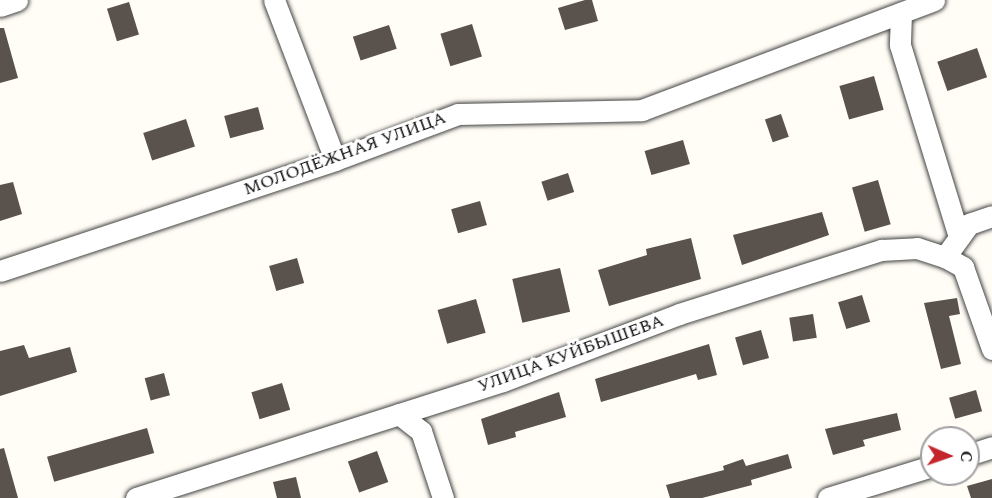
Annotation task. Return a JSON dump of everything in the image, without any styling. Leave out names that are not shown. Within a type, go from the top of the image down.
[{"type":"street","points":[[0,6],[17,0]]},
{"type":"street","points":[[274,0],[335,160]]},
{"type":"street","name":"МОЛОДЁЖНАЯ УЛИЦА","points":[[0,271],[335,160],[458,114],[642,110],[934,0]]},
{"type":"street","points":[[901,14],[900,45],[959,237]]},
{"type":"street","points":[[992,216],[969,224],[945,257],[963,267],[992,348]]},
{"type":"street","name":"УЛИЦА КУЙБЫШЕВА","points":[[136,498],[503,381],[678,314],[881,250],[917,248],[945,257]]},
{"type":"street","points":[[399,414],[421,431],[443,498]]},
{"type":"street","points":[[828,498],[920,470]]},
{"type":"building","points":[[592,0],[598,21],[565,30],[558,8]]},
{"type":"building","points":[[129,2],[139,35],[117,41],[107,9]]},
{"type":"building","points":[[472,24],[482,57],[450,66],[440,34]]},
{"type":"building","points":[[389,25],[397,49],[361,61],[353,37]]},
{"type":"building","points":[[0,28],[4,28],[18,78],[0,83]]},
{"type":"building","points":[[977,48],[987,77],[947,91],[937,62]]},
{"type":"building","points":[[874,76],[884,110],[849,120],[839,86]]},
{"type":"building","points":[[258,107],[264,129],[230,138],[224,116]]},
{"type":"building","points":[[781,114],[789,137],[773,142],[765,120]]},
{"type":"building","points":[[186,119],[195,147],[152,160],[143,133]]},
{"type":"building","points":[[683,140],[690,164],[651,175],[645,151]]},
{"type":"building","points":[[568,173],[574,192],[548,201],[541,182]]},
{"type":"building","points":[[878,180],[891,224],[865,232],[852,187]]},
{"type":"building","points":[[13,182],[22,214],[0,221],[0,185]]},
{"type":"building","points":[[480,201],[487,225],[458,233],[451,209]]},
{"type":"building","points":[[822,212],[829,235],[742,265],[733,235]]},
{"type":"building","points":[[691,238],[701,279],[609,306],[598,270],[647,255],[646,249]]},
{"type":"building","points":[[297,258],[304,283],[276,291],[269,266]]},
{"type":"building","points":[[560,268],[570,312],[522,323],[512,279]]},
{"type":"building","points":[[862,295],[870,322],[846,329],[838,302]]},
{"type":"building","points":[[957,298],[960,314],[949,316],[961,364],[941,369],[924,303]]},
{"type":"building","points":[[476,299],[486,333],[447,344],[438,310]]},
{"type":"building","points":[[813,314],[817,338],[793,341],[789,318]]},
{"type":"building","points":[[761,330],[769,358],[743,365],[735,337]]},
{"type":"building","points":[[709,344],[717,375],[698,380],[696,374],[601,402],[595,379]]},
{"type":"building","points":[[24,345],[29,358],[70,347],[77,372],[0,396],[0,351]]},
{"type":"building","points":[[164,373],[170,395],[151,400],[145,378]]},
{"type":"building","points":[[282,383],[290,410],[260,419],[251,392]]},
{"type":"building","points":[[976,390],[982,411],[955,419],[949,398]]},
{"type":"building","points":[[559,392],[566,417],[515,432],[516,437],[488,445],[481,419]]},
{"type":"building","points":[[897,413],[901,430],[863,440],[865,446],[833,455],[825,429]]},
{"type":"building","points":[[147,428],[154,453],[54,482],[47,457]]},
{"type":"building","points":[[4,448],[18,498],[0,498],[0,449]]},
{"type":"building","points":[[377,451],[388,482],[359,493],[348,462]]},
{"type":"building","points":[[788,454],[792,468],[751,480],[752,485],[702,498],[670,498],[666,485],[724,470],[723,466],[743,459],[746,466]]},
{"type":"building","points":[[296,477],[301,498],[277,498],[273,482]]},
{"type":"building","points":[[992,479],[992,498],[971,498],[967,486],[980,486],[980,482]]}]
